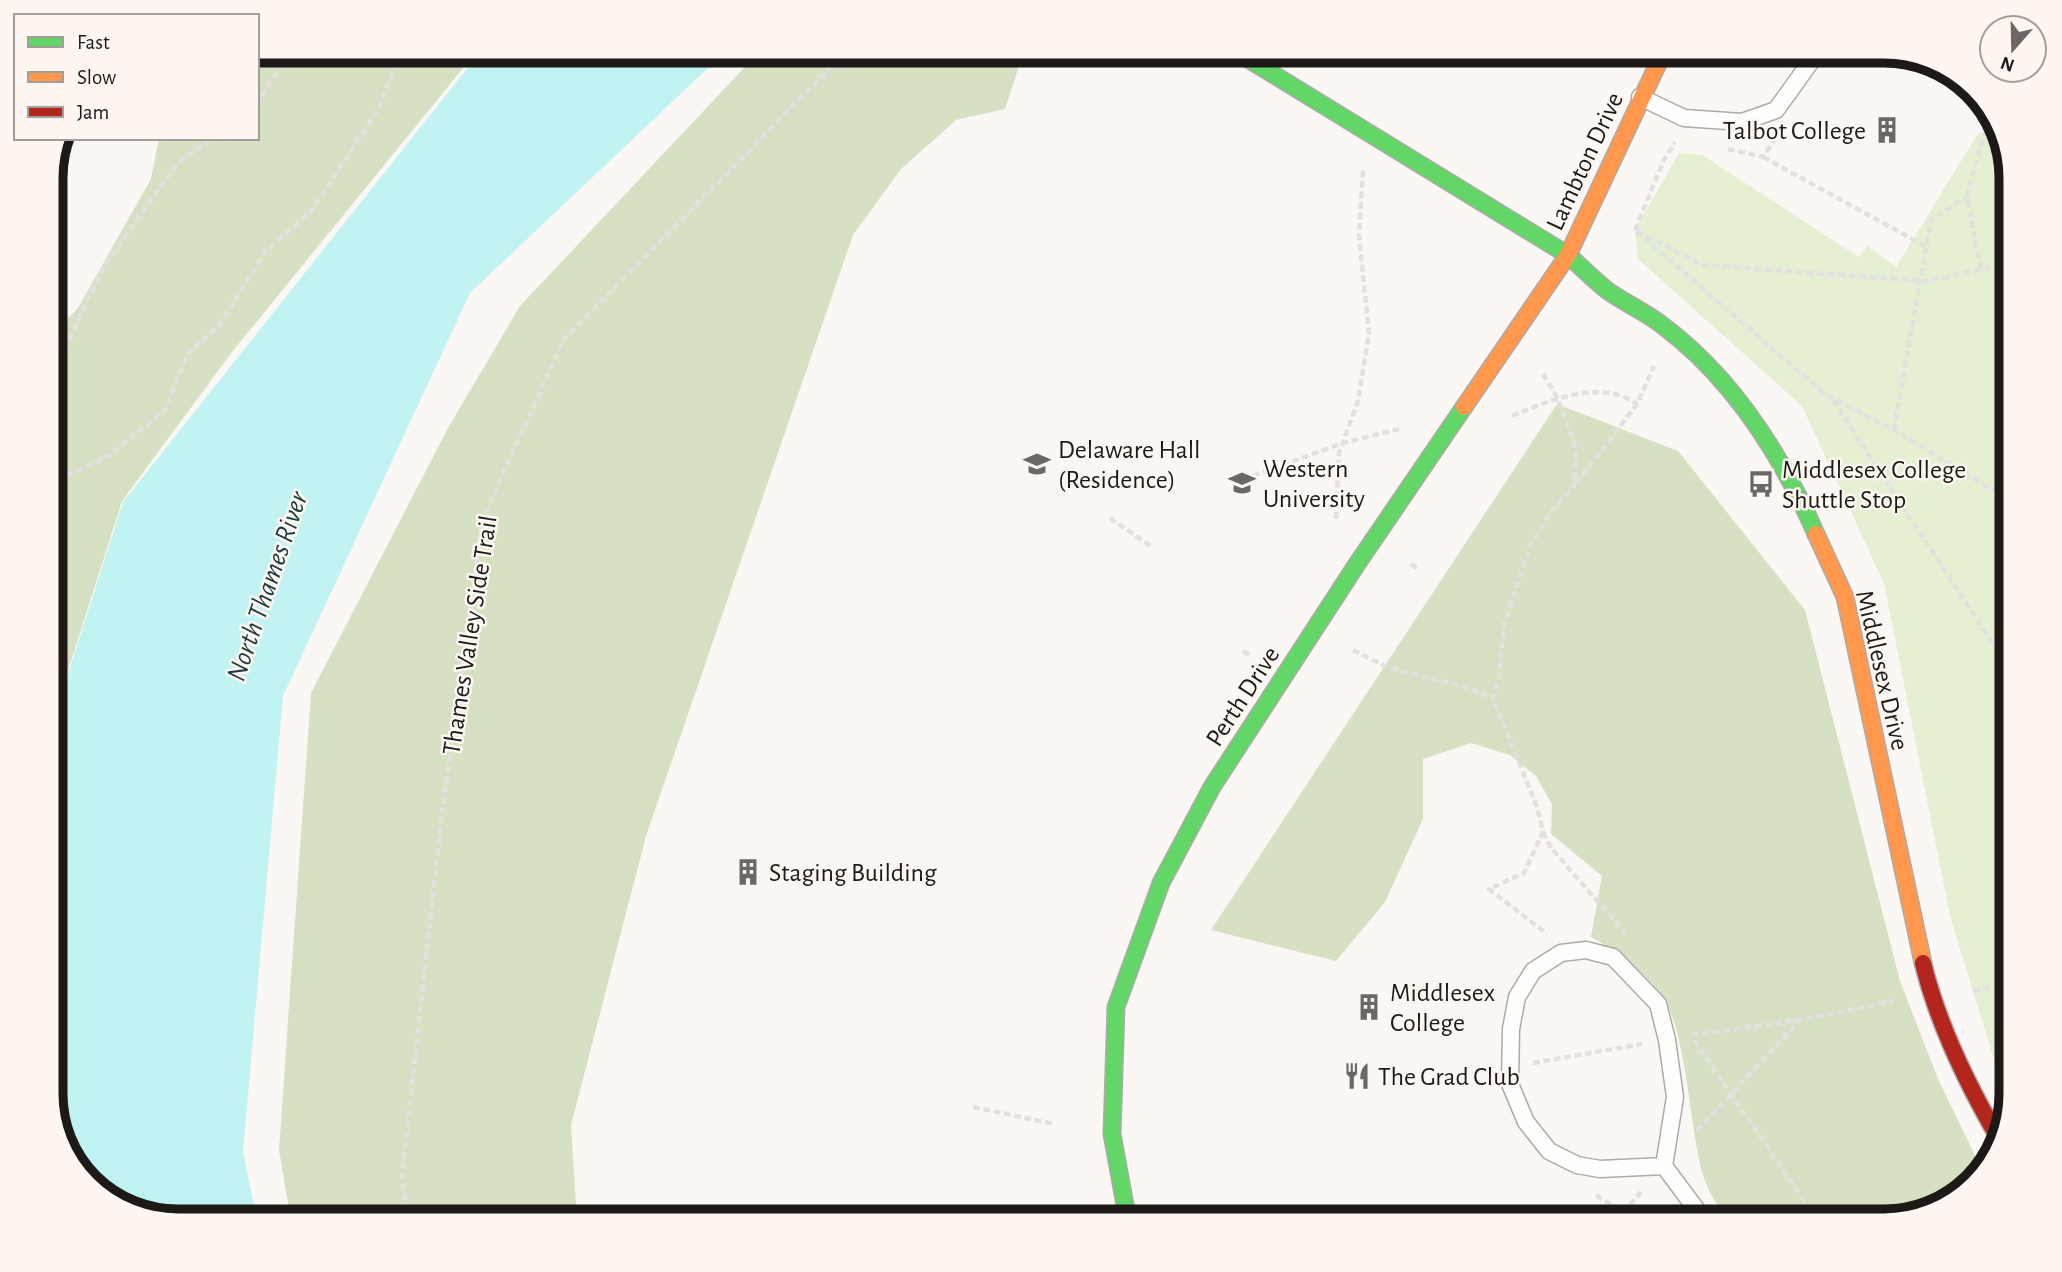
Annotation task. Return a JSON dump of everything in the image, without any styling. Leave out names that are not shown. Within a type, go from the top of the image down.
[{"type":"street","name":"Middlesex Drive","points":[[1254,63],[1568,255],[1607,290],[1663,325],[1718,376],[1765,434],[1796,488],[1845,597],[1908,903],[1931,996],[1972,1093],[1993,1129]]},
{"type":"street","name":"Lambton Drive","points":[[1568,255],[1658,63]]},
{"type":"street","name":"Perth Drive","points":[[1126,1209],[1112,1134],[1116,1007],[1161,883],[1212,787],[1357,564],[1568,255]]},
{"type":"lane","points":[[1640,97],[1684,118],[1742,122],[1776,110],[1810,63]]},
{"type":"lane","points":[[1664,1166],[1600,1169],[1577,1165],[1549,1151],[1526,1122],[1510,1084],[1511,1029],[1517,997],[1533,971],[1561,953],[1586,950],[1613,957],[1658,1004],[1667,1040],[1675,1097],[1664,1166],[1696,1209]]},
{"type":"path","points":[[259,102],[282,63]]},
{"type":"path","points":[[63,476],[109,456],[165,410],[188,352],[219,326],[265,252],[312,210],[379,108],[396,63]]},
{"type":"path","name":"Thames Valley Side Trail","points":[[407,1209],[404,1163],[442,813],[482,520],[564,339],[835,63]]},
{"type":"path","points":[[1980,270],[1968,197],[1986,129],[1988,130]]},
{"type":"path","points":[[1336,519],[1339,453],[1358,401],[1369,333],[1359,236],[1365,131]]},
{"type":"path","points":[[63,353],[103,268],[176,165],[209,140]]},
{"type":"path","points":[[1763,157],[1926,246]]},
{"type":"path","points":[[1894,430],[1931,219],[1968,197]]},
{"type":"path","points":[[1999,266],[1919,281],[1702,265],[1635,230],[1832,397],[1894,430],[1999,494]]},
{"type":"path","points":[[1540,941],[1549,936],[1489,889],[1524,873],[1543,832],[1538,807],[1493,698],[1499,678],[1504,625],[1530,546],[1552,510],[1574,486],[1637,404],[1660,353]]},
{"type":"path","points":[[1543,374],[1557,397],[1576,448],[1574,486]]},
{"type":"path","points":[[1512,416],[1557,397],[1623,393],[1637,404]]},
{"type":"path","points":[[1832,397],[1999,653]]},
{"type":"path","points":[[1233,483],[1343,443],[1409,427]]},
{"type":"path","points":[[1110,518],[1153,547]]},
{"type":"path","points":[[1411,564],[1418,569]]},
{"type":"path","points":[[1353,650],[1389,668],[1459,685],[1493,698]]},
{"type":"path","points":[[1242,651],[1250,656]]},
{"type":"path","points":[[1973,991],[1999,986]]},
{"type":"path","points":[[1510,1067],[1692,1035],[1800,1020],[1899,1000]]},
{"type":"path","points":[[1696,1132],[1800,1020]]},
{"type":"path","points":[[1692,1035],[1810,1209]]},
{"type":"path","points":[[973,1107],[1054,1124]]},
{"type":"path","points":[[1628,1209],[1645,1188]]},
{"type":"path","points":[[1594,1194],[1618,1209]]},
{"type":"green space","points":[[259,63],[467,63],[232,352],[122,501],[63,686],[63,324],[78,308],[151,179],[159,140],[259,140]]},
{"type":"green space","points":[[749,63],[1020,63],[1005,109],[956,120],[901,169],[853,235],[646,836],[571,1125],[576,1209],[289,1209],[279,1150],[311,693],[448,428],[520,306]]},
{"type":"green space","points":[[1979,132],[1993,141],[1999,170],[1999,1066],[1993,1056],[1950,916],[1884,583],[1802,406],[1638,259],[1635,230],[1679,153],[1702,155],[1859,257],[1867,246],[1896,267]]},
{"type":"green space","points":[[1557,404],[1678,451],[1805,610],[1900,981],[1938,1079],[1977,1161],[1942,1194],[1899,1208],[1721,1209],[1703,1176],[1683,1059],[1670,1011],[1657,989],[1640,972],[1591,937],[1602,876],[1551,834],[1552,804],[1536,776],[1510,755],[1471,743],[1423,759],[1423,819],[1385,902],[1336,961],[1211,930]]},
{"type":"water","name":"North Thames River","points":[[471,63],[713,63],[470,293],[283,696],[243,1152],[255,1209],[163,1208],[120,1194],[87,1164],[78,1152],[67,1124],[63,1102],[63,690],[123,502]]},
{"type":"traffic: fast","points":[[1255,63],[1568,255],[1608,291],[1655,320],[1688,346],[1733,393],[1753,419],[1787,475],[1816,534]]},
{"type":"traffic: fast","points":[[1126,1209],[1112,1134],[1116,1007],[1161,883],[1212,787],[1357,564],[1464,407]]},
{"type":"traffic: slow","points":[[1464,407],[1568,255],[1658,63]]},
{"type":"traffic: slow","points":[[1816,534],[1845,597],[1923,963]]},
{"type":"traffic: jam","points":[[1923,963],[1955,1054],[1993,1129]]},
{"type":"place","name":"Talbot College","points":[[1887,130]]},
{"type":"place","name":"Delaware Hall (Residence)","points":[[1037,464]]},
{"type":"place","name":"Western University","points":[[1242,483]]},
{"type":"place","name":"Middlesex College Shuttle Stop","points":[[1761,484]]},
{"type":"place","name":"Staging Building","points":[[748,872]]},
{"type":"place","name":"Middlesex College","points":[[1369,1007]]},
{"type":"place","name":"The Grad Club","points":[[1357,1076]]}]
